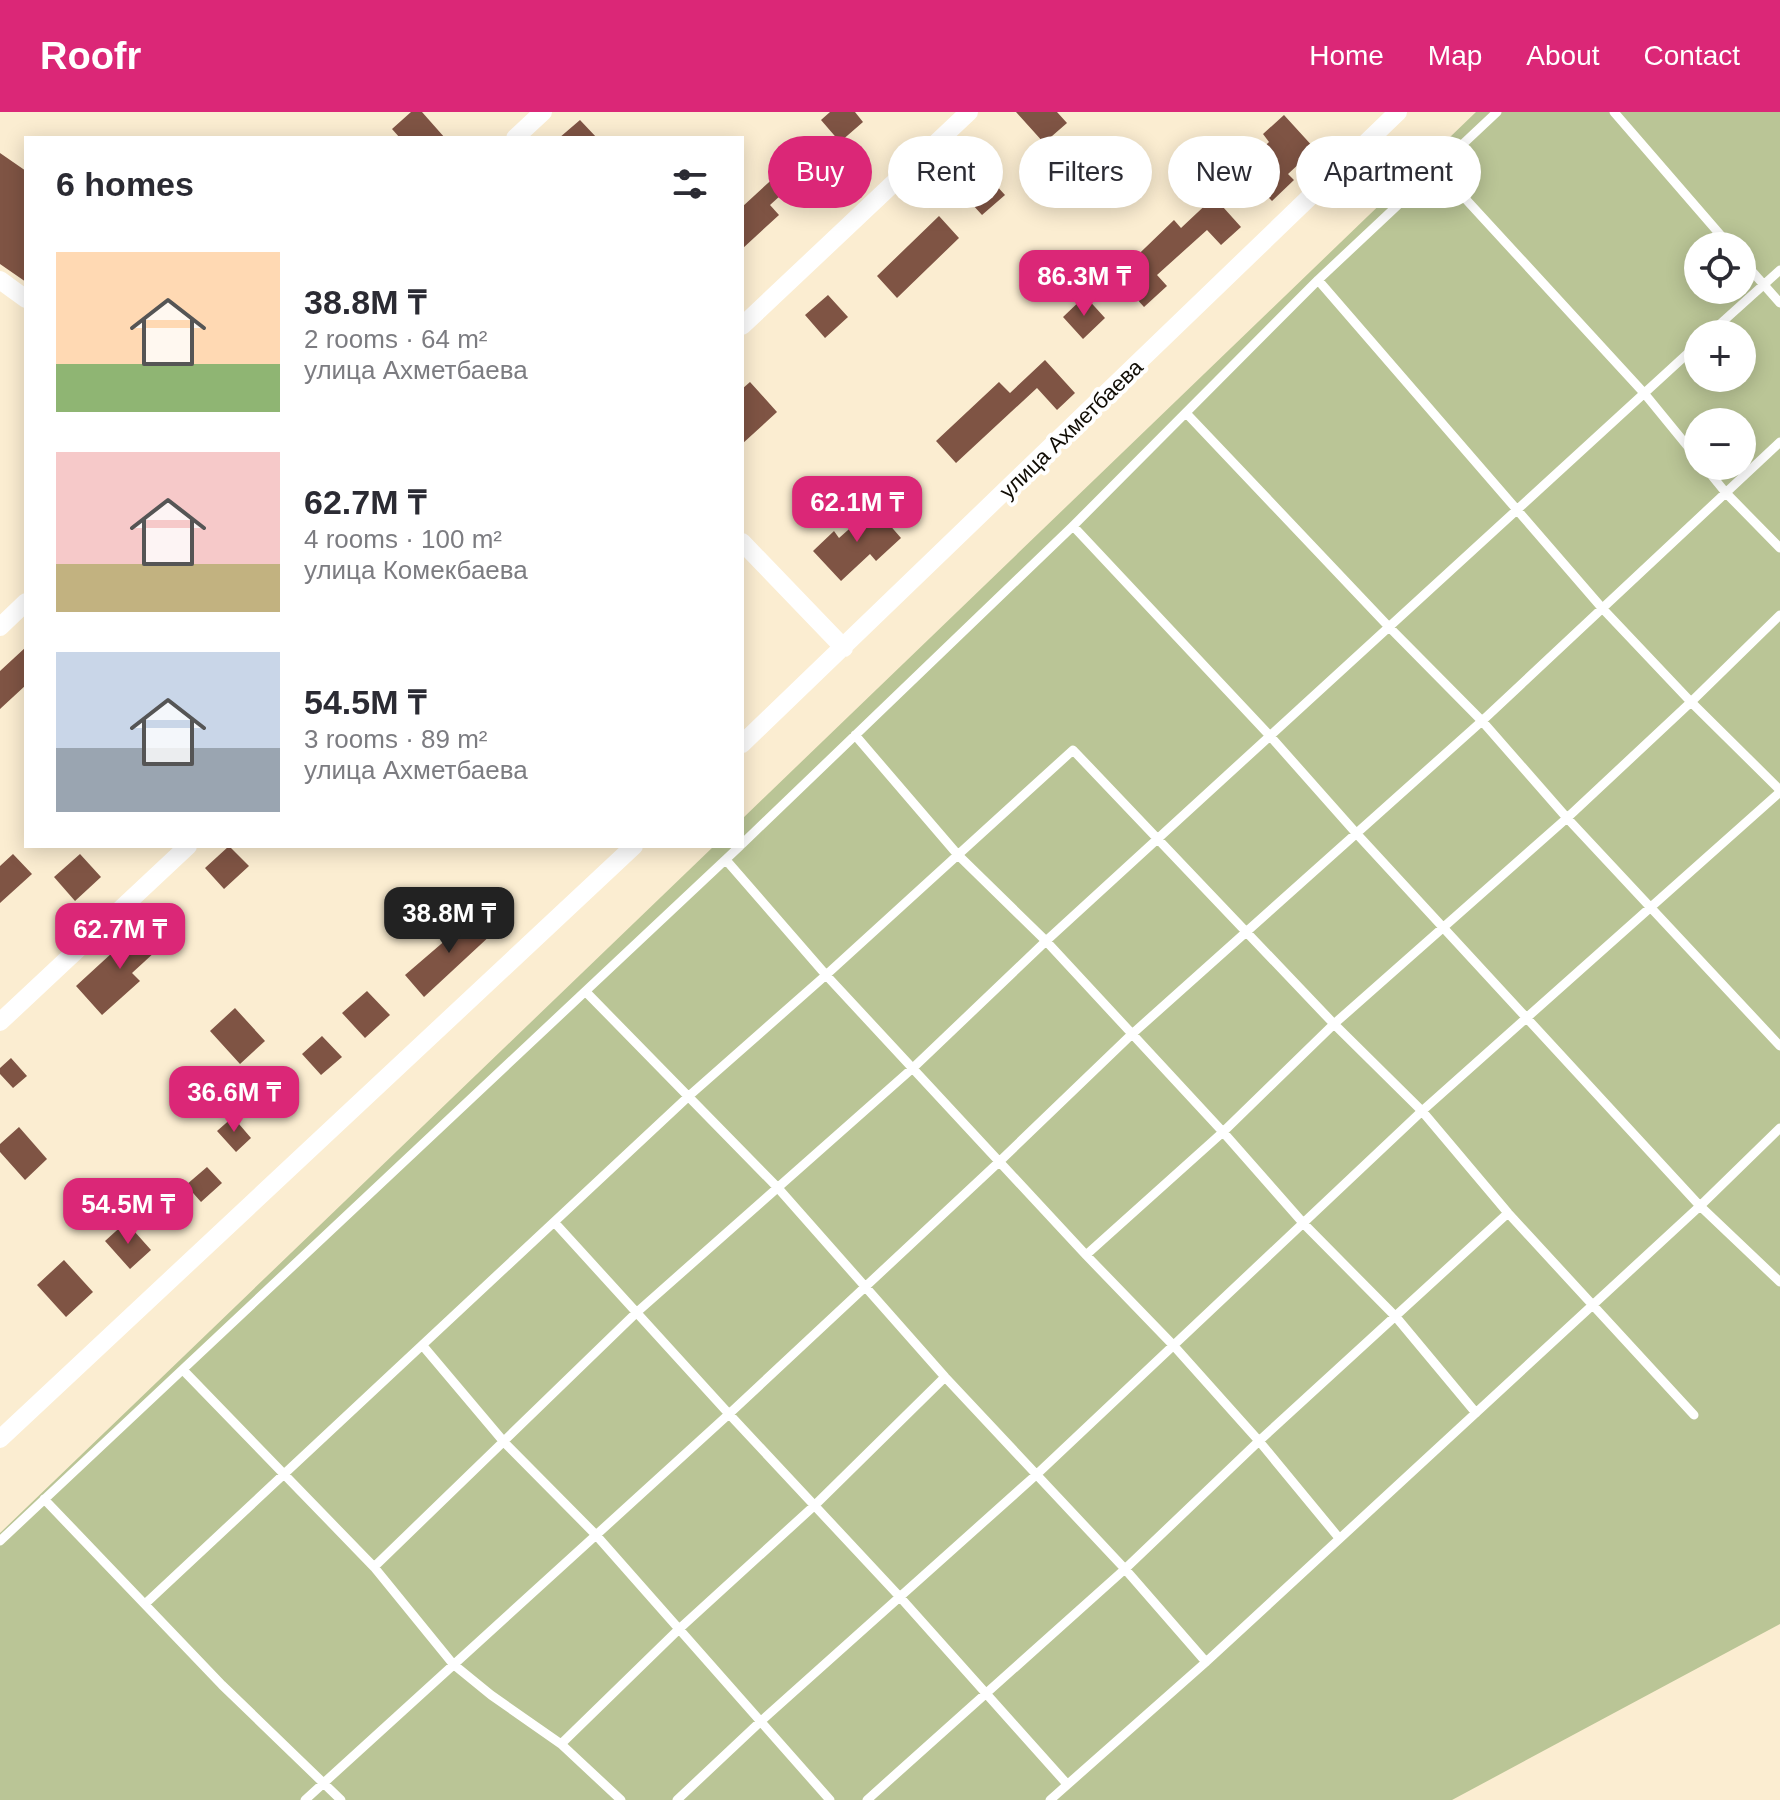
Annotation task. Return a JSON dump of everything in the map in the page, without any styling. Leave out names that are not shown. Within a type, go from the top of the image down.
[{"type":"street","points":[[517,136],[543,112]]},
{"type":"street","points":[[744,324],[969,112]]},
{"type":"street","name":"улица Ахметбаева","points":[[744,742],[1398,112]]},
{"type":"street","points":[[0,280],[24,298]]},
{"type":"street","points":[[744,544],[844,648]]},
{"type":"street","points":[[0,627],[24,604]]},
{"type":"street","points":[[0,1022],[186,848]]},
{"type":"street","points":[[0,1439],[632,848]]},
{"type":"lane","points":[[1472,136],[1497,112]]},
{"type":"lane","points":[[1614,112],[1718,232]]},
{"type":"lane","points":[[744,842],[1073,526],[1318,280],[1396,208]]},
{"type":"lane","points":[[1474,208],[1644,393],[1684,442]]},
{"type":"lane","points":[[1725,320],[1780,270]]},
{"type":"lane","points":[[1756,276],[1780,303]]},
{"type":"lane","points":[[677,1800],[1036,1475],[1422,1111],[1780,791],[1602,608],[1520,509],[1318,280]]},
{"type":"lane","points":[[374,1567],[636,1313],[914,1067],[1046,941],[1684,357]]},
{"type":"lane","points":[[1186,413],[1482,721],[1567,818],[1780,1046]]},
{"type":"lane","points":[[305,1800],[729,1414],[1131,1035],[1482,721],[1780,442]]},
{"type":"lane","points":[[1715,480],[1780,548]]},
{"type":"lane","points":[[1073,526],[1270,736],[1700,1206],[1780,1282]]},
{"type":"lane","points":[[1086,1255],[1223,1132],[1334,1024],[1567,818],[1780,615]]},
{"type":"lane","points":[[855,735],[958,855],[1046,941],[1304,1224],[1396,1317],[1476,1413]]},
{"type":"lane","points":[[145,1604],[690,1095],[1073,750],[1334,1024],[1422,1111],[1508,1213],[1694,1415]]},
{"type":"lane","points":[[0,1541],[738,848]]},
{"type":"lane","points":[[726,860],[826,975],[1174,1346],[1259,1441],[1339,1538]]},
{"type":"lane","points":[[587,993],[778,1188],[945,1377],[1125,1569],[1206,1662]]},
{"type":"lane","points":[[1050,1800],[1206,1662],[1700,1206],[1780,1128]]},
{"type":"lane","points":[[867,1800],[1125,1569],[1259,1441],[1508,1213]]},
{"type":"lane","points":[[555,1223],[899,1596],[1067,1784]]},
{"type":"lane","points":[[423,1346],[504,1442],[596,1535],[830,1800]]},
{"type":"lane","points":[[184,1371],[374,1567],[453,1664],[561,1744],[621,1800]]},
{"type":"lane","points":[[561,1744],[678,1630],[815,1505],[945,1377]]},
{"type":"lane","points":[[44,1499],[222,1685],[341,1800]]},
{"type":"green space","points":[[1476,112],[1780,112],[1780,1624],[1452,1800],[0,1800],[0,1533],[712,848],[744,848],[744,817],[1376,208],[1481,208],[1481,136],[1451,136]]},
{"type":"building","points":[[411,112],[422,112],[443,136],[398,136],[392,129]]},
{"type":"building","points":[[830,112],[855,112],[863,122],[847,136],[835,136],[821,120]]},
{"type":"building","points":[[1016,112],[1057,112],[1067,123],[1052,136],[1038,136]]},
{"type":"building","points":[[1284,115],[1303,136],[1296,136],[1296,167],[1288,174],[1294,180],[1280,193],[1280,136],[1263,134]]},
{"type":"building","points":[[580,120],[595,136],[561,136]]},
{"type":"building","points":[[0,153],[24,170],[24,281],[0,264]]},
{"type":"building","points":[[768,183],[768,208],[773,208],[779,215],[744,247],[744,205]]},
{"type":"building","points":[[976,208],[990,208],[982,215]]},
{"type":"building","points":[[1202,208],[1224,208],[1241,227],[1221,245],[1207,230],[1157,275],[1167,286],[1144,307],[1116,276],[1174,220],[1181,228]]},
{"type":"building","points":[[939,216],[959,238],[897,298],[877,276]]},
{"type":"building","points":[[828,295],[848,317],[825,338],[805,315]]},
{"type":"building","points":[[1085,296],[1105,318],[1083,339],[1063,317]]},
{"type":"building","points":[[1045,360],[1075,393],[1057,410],[1037,388],[956,463],[936,441],[999,382],[1010,393]]},
{"type":"building","points":[[750,382],[777,412],[744,442],[744,387]]},
{"type":"building","points":[[874,507],[901,538],[876,561],[870,554],[841,581],[813,551],[834,531],[839,538]]},
{"type":"building","points":[[24,649],[24,687],[0,709],[0,671]]},
{"type":"building","points":[[227,848],[231,848],[249,866],[224,889],[205,868]]},
{"type":"building","points":[[13,854],[32,874],[0,903],[0,866]]},
{"type":"building","points":[[80,854],[101,877],[75,901],[54,877]]},
{"type":"building","points":[[476,914],[493,933],[424,997],[405,975]]},
{"type":"building","points":[[154,924],[168,940],[132,973],[140,981],[102,1015],[76,986],[113,952],[117,957]]},
{"type":"building","points":[[367,991],[390,1015],[365,1038],[342,1013]]},
{"type":"building","points":[[235,1008],[265,1041],[240,1064],[210,1031]]},
{"type":"building","points":[[322,1036],[342,1057],[321,1075],[302,1054]]},
{"type":"building","points":[[11,1058],[27,1076],[13,1088],[0,1074],[0,1068]]},
{"type":"building","points":[[233,1117],[251,1138],[236,1152],[217,1131]]},
{"type":"building","points":[[19,1127],[47,1159],[25,1180],[0,1152],[0,1144]]},
{"type":"building","points":[[207,1167],[222,1183],[201,1202],[186,1185]]},
{"type":"building","points":[[126,1222],[151,1250],[130,1269],[105,1241]]},
{"type":"building","points":[[64,1260],[93,1292],[66,1317],[37,1285]]}]
